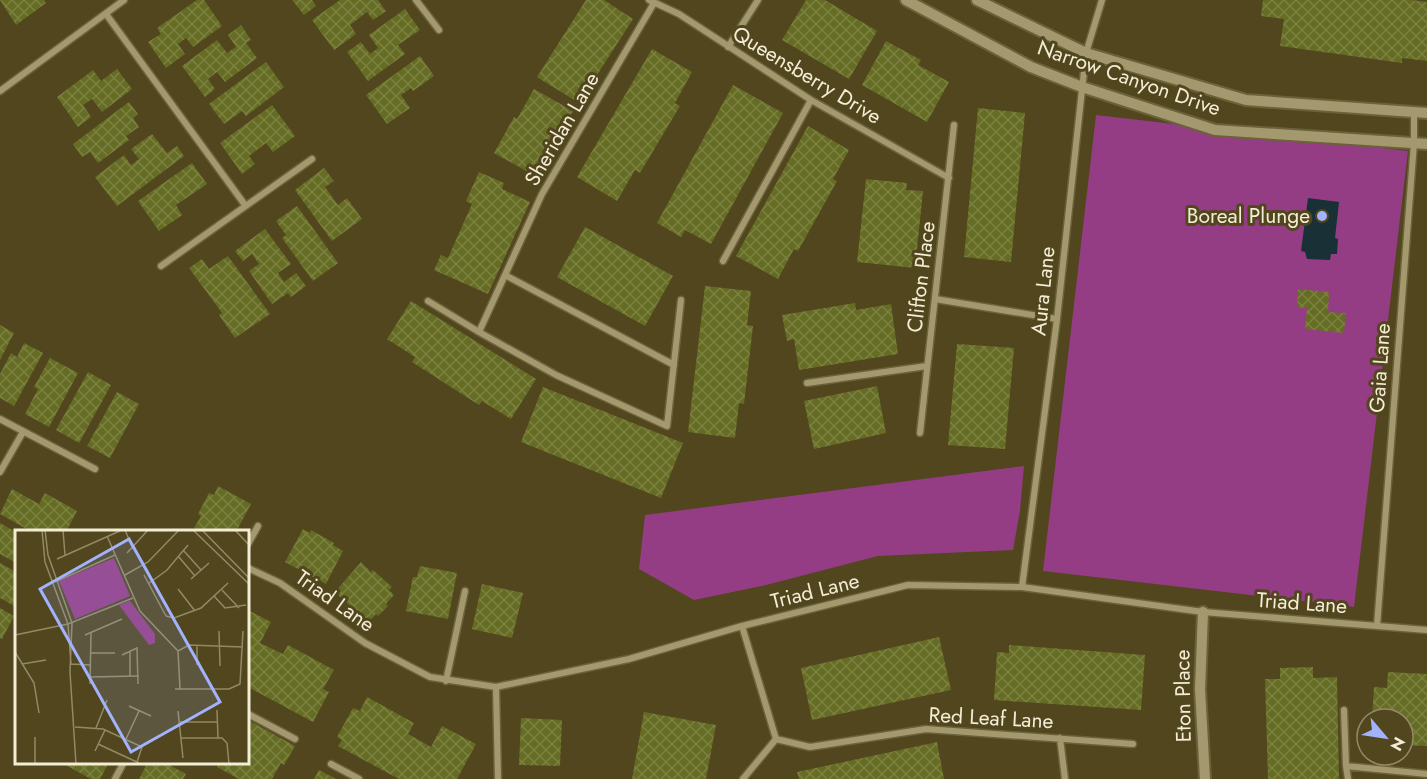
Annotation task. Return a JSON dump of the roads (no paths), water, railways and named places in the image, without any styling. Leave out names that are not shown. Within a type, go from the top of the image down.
[{"type":"street","points":[[0,91],[124,0]]},
{"type":"street","points":[[416,0],[439,30]]},
{"type":"street","points":[[728,47],[758,0]]},
{"type":"street","name":"Narrow Canyon Drive","points":[[906,0],[1031,67],[1082,87],[1215,130],[1427,144]]},
{"type":"street","name":"Narrow Canyon Drive","points":[[977,0],[1086,53],[1246,100],[1427,113]]},
{"type":"street","name":"Aura Lane","points":[[1022,587],[1057,319],[1086,53],[1102,0]]},
{"type":"street","name":"Queensberry Drive","points":[[652,2],[679,14],[811,100],[949,178]]},
{"type":"street","name":"Sheridan Lane","points":[[479,332],[542,194],[652,2]]},
{"type":"street","points":[[106,14],[245,205]]},
{"type":"street","points":[[723,261],[811,100]]},
{"type":"street","name":"Gaia Lane","points":[[1377,626],[1414,112]]},
{"type":"street","name":"Clifton Place","points":[[920,432],[954,125]]},
{"type":"street","points":[[161,266],[312,159]]},
{"type":"street","points":[[505,275],[674,365]]},
{"type":"street","points":[[934,299],[1057,319]]},
{"type":"street","points":[[428,301],[556,375],[667,426],[681,300]]},
{"type":"street","points":[[807,383],[927,366]]},
{"type":"street","points":[[0,419],[95,469]]},
{"type":"street","points":[[0,472],[22,432]]},
{"type":"street","points":[[249,542],[258,526]]},
{"type":"street","name":"Triad Lane","points":[[249,568],[280,583],[365,643],[430,677],[496,687],[629,659],[742,626],[908,585],[1022,587],[1203,612],[1427,630]]},
{"type":"street","points":[[446,681],[465,591]]},
{"type":"street","name":"Eton Place","points":[[1203,612],[1200,689],[1205,779]]},
{"type":"street","points":[[742,626],[776,738],[743,779]]},
{"type":"street","points":[[496,687],[498,779]]},
{"type":"street","points":[[1344,710],[1348,779]]},
{"type":"street","points":[[249,715],[295,739]]},
{"type":"street","name":"Red Leaf Lane","points":[[776,738],[810,747],[926,729],[1133,744]]},
{"type":"street","points":[[1060,738],[1065,779]]},
{"type":"street","points":[[115,779],[123,764]]},
{"type":"street","points":[[331,764],[359,779]]},
{"type":"street","points":[[1346,766],[1427,774]]},
{"type":"water","name":"Boreal Plunge","points":[[1308,198],[1339,202],[1335,238],[1338,239],[1337,254],[1331,254],[1330,260],[1307,259],[1305,252],[1301,251]]},
{"type":"place","name":"Boreal Plunge","points":[[1322,216]]}]
